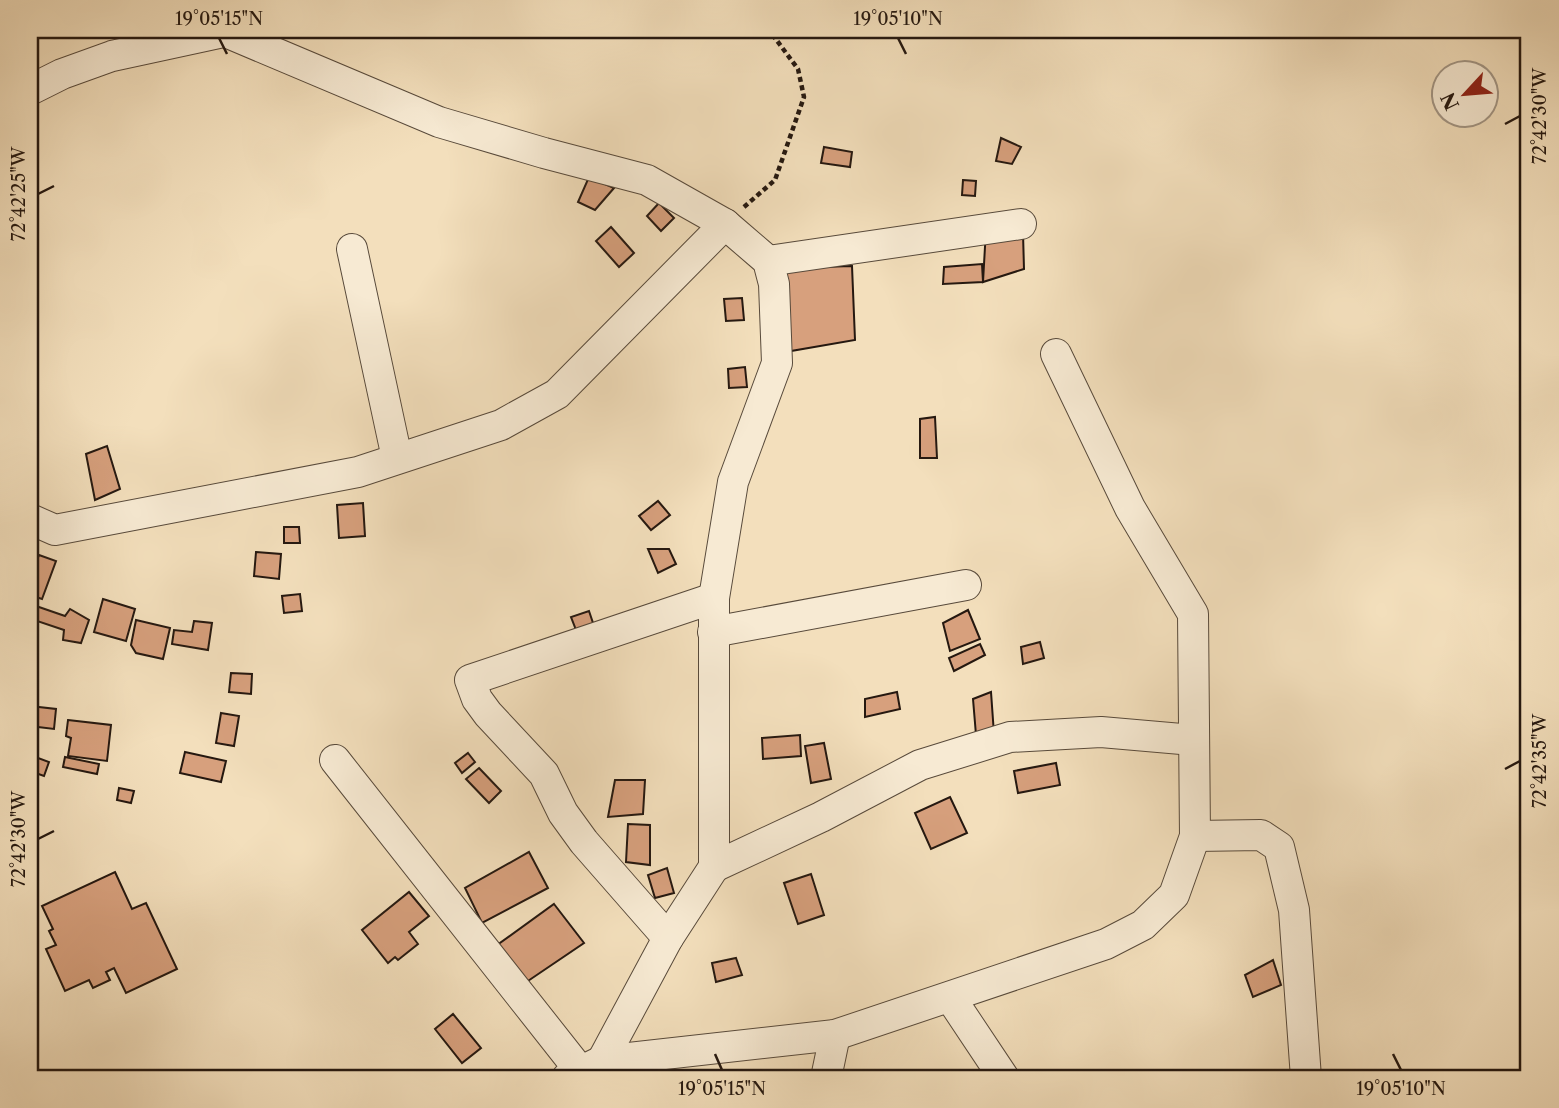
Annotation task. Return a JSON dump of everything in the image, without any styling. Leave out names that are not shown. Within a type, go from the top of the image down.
[{"type":"street","points":[[30,90],[62,74],[112,56],[222,31],[439,122],[648,180],[725,224],[768,261],[774,284],[777,363],[733,482],[714,598],[714,867]]},
{"type":"street","points":[[30,519],[55,530],[358,472],[501,425],[557,394],[725,224]]},
{"type":"street","points":[[768,261],[1021,224]]},
{"type":"street","points":[[352,249],[397,458]]},
{"type":"street","points":[[583,1070],[835,1035],[1105,943],[1143,925],[1174,895],[1195,836],[1193,614],[1130,508],[1056,354]]},
{"type":"street","points":[[713,632],[966,585]]},
{"type":"street","points":[[668,937],[584,842],[563,813],[544,774],[488,714],[477,699],[470,680],[714,598]]},
{"type":"street","points":[[583,1070],[714,867],[821,817],[920,765],[1010,737],[1101,732],[1193,740]]},
{"type":"street","points":[[335,760],[583,1070]]},
{"type":"street","points":[[1195,836],[1261,835],[1279,846],[1294,909],[1306,1078]]},
{"type":"street","points":[[950,998],[1004,1078]]},
{"type":"street","points":[[826,1078],[835,1035]]},
{"type":"path","points":[[725,224],[775,180],[804,97],[798,69],[769,30]]},
{"type":"building","points":[[1001,138],[1021,147],[1012,164],[996,161]]},
{"type":"building","points":[[824,147],[852,152],[850,167],[821,163]]},
{"type":"building","points":[[589,177],[614,188],[595,210],[578,202]]},
{"type":"building","points":[[963,180],[976,181],[975,196],[962,195]]},
{"type":"building","points":[[659,203],[674,218],[661,231],[647,216]]},
{"type":"building","points":[[611,227],[634,253],[619,267],[596,241]]},
{"type":"building","points":[[986,229],[1023,233],[1024,269],[983,282]]},
{"type":"building","points":[[982,264],[983,282],[943,284],[944,267]]},
{"type":"building","points":[[852,266],[855,340],[791,351],[786,268]]},
{"type":"building","points":[[742,298],[744,320],[726,321],[724,299]]},
{"type":"building","points":[[745,367],[747,387],[729,388],[728,369]]},
{"type":"building","points":[[935,417],[937,458],[920,458],[920,419]]},
{"type":"building","points":[[107,446],[120,489],[95,500],[86,454]]},
{"type":"building","points":[[658,501],[670,515],[651,530],[639,516]]},
{"type":"building","points":[[363,503],[365,536],[339,538],[337,505]]},
{"type":"building","points":[[284,527],[299,527],[300,543],[284,543]]},
{"type":"building","points":[[648,549],[669,549],[676,564],[658,573]]},
{"type":"building","points":[[256,552],[281,554],[279,579],[254,576]]},
{"type":"building","points":[[39,555],[56,561],[42,599],[30,595],[30,580]]},
{"type":"building","points":[[300,594],[302,611],[284,613],[282,596]]},
{"type":"building","points":[[103,599],[135,609],[126,641],[94,632]]},
{"type":"building","points":[[36,606],[65,616],[70,609],[89,620],[81,643],[63,640],[64,630],[31,619]]},
{"type":"building","points":[[968,610],[980,639],[950,651],[943,623]]},
{"type":"building","points":[[589,611],[595,629],[578,635],[571,617]]},
{"type":"building","points":[[136,620],[170,628],[163,659],[136,653],[131,645]]},
{"type":"building","points":[[194,621],[212,623],[208,650],[172,644],[174,630],[192,632]]},
{"type":"building","points":[[1040,642],[1044,658],[1023,664],[1021,647]]},
{"type":"building","points":[[980,644],[985,655],[954,671],[949,658]]},
{"type":"building","points":[[231,673],[252,674],[251,694],[229,692]]},
{"type":"building","points":[[897,692],[900,709],[865,717],[865,699]]},
{"type":"building","points":[[991,692],[994,734],[976,735],[973,699]]},
{"type":"building","points":[[30,706],[56,709],[54,729],[30,726]]},
{"type":"building","points":[[221,713],[239,716],[234,746],[216,743]]},
{"type":"building","points":[[68,720],[111,725],[107,761],[68,756],[71,738],[66,736]]},
{"type":"building","points":[[800,735],[801,756],[763,759],[762,738]]},
{"type":"building","points":[[824,743],[831,779],[811,783],[805,746]]},
{"type":"building","points":[[185,752],[226,761],[221,782],[180,773]]},
{"type":"building","points":[[468,753],[475,762],[462,773],[455,763]]},
{"type":"building","points":[[30,755],[49,762],[44,776],[30,771]]},
{"type":"building","points":[[65,757],[99,764],[97,774],[63,767]]},
{"type":"building","points":[[1056,763],[1060,785],[1018,793],[1014,771]]},
{"type":"building","points":[[479,768],[501,791],[489,803],[466,779]]},
{"type":"building","points":[[615,780],[645,780],[643,814],[608,817]]},
{"type":"building","points":[[119,788],[134,791],[131,803],[117,800]]},
{"type":"building","points":[[950,797],[967,833],[931,849],[915,813]]},
{"type":"building","points":[[628,824],[650,825],[650,865],[626,862]]},
{"type":"building","points":[[529,852],[548,888],[482,923],[465,888]]},
{"type":"building","points":[[667,868],[674,893],[655,898],[648,875]]},
{"type":"building","points":[[115,872],[132,909],[146,903],[177,969],[126,993],[114,968],[106,972],[110,980],[93,988],[89,980],[65,991],[46,949],[56,945],[49,931],[53,929],[42,906]]},
{"type":"building","points":[[811,874],[824,915],[798,924],[784,883]]},
{"type":"building","points":[[409,892],[429,916],[409,932],[418,944],[398,960],[395,957],[388,963],[362,930]]},
{"type":"building","points":[[554,904],[584,943],[522,985],[493,948]]},
{"type":"building","points":[[736,958],[742,975],[716,982],[712,963]]},
{"type":"building","points":[[1273,960],[1281,985],[1253,997],[1245,975]]},
{"type":"building","points":[[453,1014],[481,1048],[462,1063],[435,1029]]},
{"type":"building","points":[[321,1071],[323,1078],[296,1078],[296,1077]]}]
